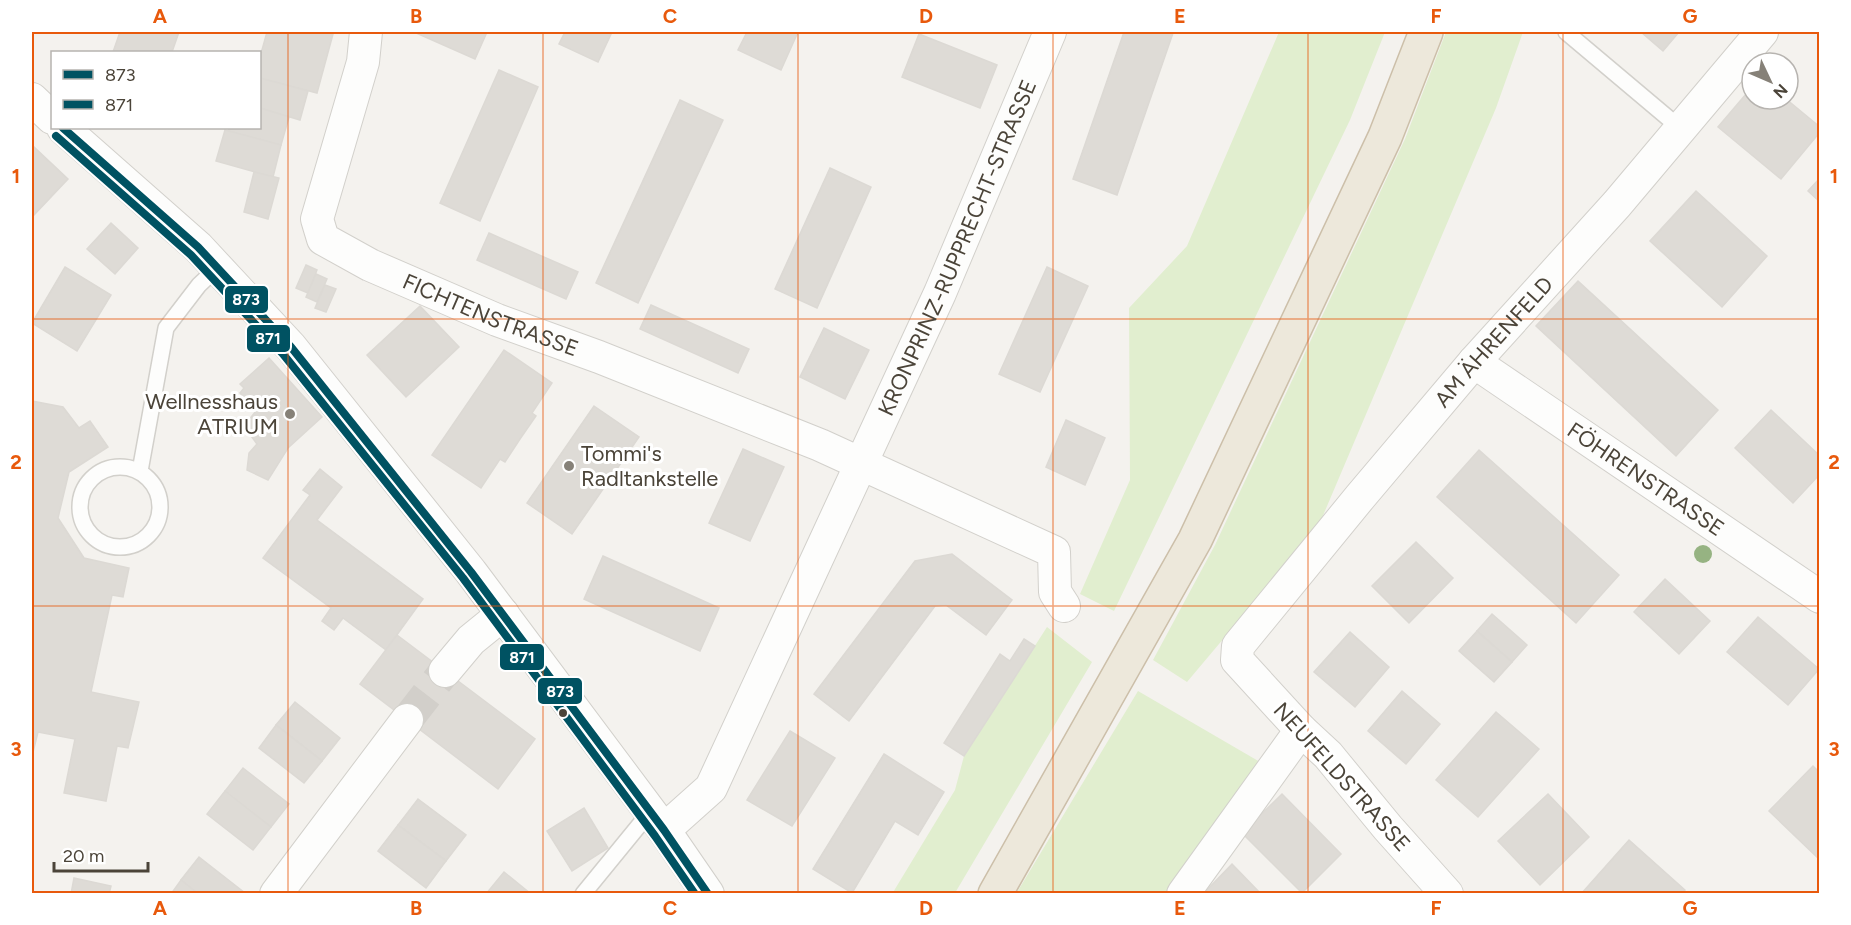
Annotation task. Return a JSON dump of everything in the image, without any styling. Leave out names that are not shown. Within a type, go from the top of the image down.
[{"type":"highway","points":[[995,894],[1195,540],[1385,137],[1426,32]]},
{"type":"street","name":"FICHTENSTRASSE","points":[[366,32],[363,62],[317,219],[323,239],[370,265],[497,320],[599,357],[860,463]]},
{"type":"street","name":"KRONPRINZ-RUPPRECHT-STRASSE","points":[[657,821],[711,788],[949,273],[1050,32]]},
{"type":"street","name":"AM ÄHRENFELD","points":[[1237,660],[1238,646],[1360,497],[1474,362],[1617,204],[1762,32]]},
{"type":"street","points":[[32,99],[51,117]]},
{"type":"street","points":[[64,129],[198,247],[291,347],[358,428],[502,614],[657,821],[708,894]]},
{"type":"street","name":"FÖHRENSTRASSE","points":[[1474,362],[1820,597]]},
{"type":"street","points":[[860,463],[1054,552],[1055,592],[1064,606]]},
{"type":"street","points":[[445,671],[471,640],[502,614]]},
{"type":"street","name":"NEUFELDSTRASSE","points":[[1237,660],[1301,730],[1328,755],[1388,828],[1447,894]]},
{"type":"street","points":[[276,894],[407,720]]},
{"type":"street","points":[[1183,894],[1301,730]]},
{"type":"lane","points":[[1566,32],[1680,128]]},
{"type":"lane","points":[[140,471],[166,328],[199,285],[217,268]]},
{"type":"lane","points":[[113,467],[127,467],[140,471],[150,479],[157,490],[160,515],[155,527],[147,537],[130,545],[111,546],[99,541],[89,532],[80,506],[83,493],[90,481],[100,472],[113,467]]},
{"type":"lane","points":[[583,894],[657,821]]},
{"type":"green space","points":[[1279,32],[1385,32],[1350,120],[1114,611],[1080,594],[1130,480],[1129,308],[1187,246]]},
{"type":"green space","points":[[1446,32],[1523,32],[1496,108],[1319,525],[1187,682],[1153,660],[1215,545],[1405,139]]},
{"type":"green space","points":[[1047,627],[1092,662],[955,893],[892,894],[955,790],[964,756]]},
{"type":"green space","points":[[1138,691],[1260,762],[1172,893],[1016,894]]},
{"type":"building","points":[[120,32],[179,32],[172,51],[113,51]]},
{"type":"building","points":[[267,32],[333,34],[317,93],[261,78],[261,53]]},
{"type":"building","points":[[414,32],[487,32],[475,59]]},
{"type":"building","points":[[565,32],[612,32],[598,62],[559,44]]},
{"type":"building","points":[[747,32],[798,32],[781,70],[738,50]]},
{"type":"building","points":[[1124,32],[1173,33],[1117,195],[1073,179]]},
{"type":"building","points":[[1641,32],[1679,32],[1663,51]]},
{"type":"building","points":[[919,34],[997,65],[980,108],[902,77]]},
{"type":"building","points":[[499,70],[538,87],[480,221],[440,203]]},
{"type":"building","points":[[261,78],[308,91],[300,120],[261,108]]},
{"type":"building","points":[[680,100],[723,120],[638,303],[596,283]]},
{"type":"building","points":[[1740,101],[1740,111],[1800,111],[1820,127],[1820,132],[1781,179],[1718,127]]},
{"type":"building","points":[[261,108],[289,117],[281,145],[228,131],[229,129],[261,129]]},
{"type":"building","points":[[225,130],[281,145],[273,177],[216,161]]},
{"type":"building","points":[[33,146],[68,179],[32,217],[32,148]]},
{"type":"building","points":[[830,168],[871,187],[817,308],[775,289]]},
{"type":"building","points":[[254,172],[279,178],[268,219],[244,212]]},
{"type":"building","points":[[1820,178],[1820,202],[1808,191]]},
{"type":"building","points":[[1696,191],[1767,256],[1722,307],[1650,241]]},
{"type":"building","points":[[111,223],[138,248],[115,274],[87,249]]},
{"type":"building","points":[[489,233],[578,272],[566,299],[477,260]]},
{"type":"building","points":[[306,265],[317,270],[308,293],[296,288]]},
{"type":"building","points":[[65,267],[111,295],[77,351],[32,323]]},
{"type":"building","points":[[1047,267],[1088,286],[1040,392],[999,374]]},
{"type":"building","points":[[316,274],[327,279],[317,302],[306,297]]},
{"type":"building","points":[[1578,281],[1718,410],[1676,456],[1536,326]]},
{"type":"building","points":[[325,285],[336,289],[326,312],[315,308]]},
{"type":"building","points":[[651,305],[749,349],[738,373],[640,329]]},
{"type":"building","points":[[420,306],[459,347],[406,397],[367,355]]},
{"type":"building","points":[[824,328],[869,350],[845,399],[800,377]]},
{"type":"building","points":[[504,350],[552,383],[532,413],[536,416],[505,462],[500,459],[481,488],[432,455]]},
{"type":"building","points":[[269,358],[322,417],[288,448],[268,480],[247,470],[249,453],[257,444],[244,426],[256,411],[240,393],[244,388],[240,384]]},
{"type":"building","points":[[32,401],[63,407],[79,428],[90,421],[108,447],[69,472],[58,518],[84,558],[129,568],[123,597],[112,595],[91,692],[139,702],[128,748],[117,746],[106,801],[64,793],[75,739],[38,732],[32,756]]},
{"type":"building","points":[[594,406],[639,437],[572,534],[527,503]]},
{"type":"building","points":[[1771,410],[1820,456],[1820,474],[1793,503],[1735,448]]},
{"type":"building","points":[[1066,420],[1105,438],[1085,485],[1046,467]]},
{"type":"building","points":[[743,449],[784,467],[750,541],[709,523]]},
{"type":"building","points":[[1479,450],[1619,575],[1576,623],[1437,497]]},
{"type":"building","points":[[320,469],[342,487],[317,520],[423,599],[386,650],[343,618],[334,630],[322,621],[331,608],[263,558],[310,495],[303,490]]},
{"type":"building","points":[[1416,542],[1453,578],[1409,623],[1372,586]]},
{"type":"building","points":[[952,554],[1012,600],[986,635],[946,605],[935,606],[849,721],[814,694],[915,561]]},
{"type":"building","points":[[603,556],[719,608],[700,651],[584,599]]},
{"type":"building","points":[[1665,579],[1710,621],[1679,654],[1634,612]]},
{"type":"building","points":[[1492,614],[1527,645],[1512,662],[1477,631]]},
{"type":"building","points":[[1758,617],[1819,669],[1788,705],[1727,652]]},
{"type":"building","points":[[1477,631],[1512,662],[1494,682],[1459,651]]},
{"type":"building","points":[[1350,632],[1389,667],[1355,707],[1314,672]]},
{"type":"building","points":[[397,635],[535,739],[498,789],[360,684]]},
{"type":"building","points":[[1024,639],[1035,646],[964,756],[944,743],[1000,654],[1010,661]]},
{"type":"building","points":[[1402,691],[1440,724],[1406,764],[1368,731]]},
{"type":"building","points":[[295,702],[340,738],[322,761],[276,725]]},
{"type":"building","points":[[1496,712],[1539,749],[1478,817],[1436,780]]},
{"type":"building","points":[[276,725],[322,761],[304,783],[259,748]]},
{"type":"building","points":[[790,731],[835,758],[792,826],[747,800]]},
{"type":"building","points":[[884,754],[944,792],[918,835],[895,821],[852,893],[813,869]]},
{"type":"building","points":[[1813,766],[1820,773],[1820,860],[1769,811]]},
{"type":"building","points":[[243,768],[289,804],[271,827],[225,791]]},
{"type":"building","points":[[225,791],[271,827],[253,850],[207,814]]},
{"type":"building","points":[[1282,794],[1341,854],[1302,893],[1242,833]]},
{"type":"building","points":[[1548,794],[1589,837],[1540,885],[1498,841]]},
{"type":"building","points":[[418,799],[466,835],[446,861],[398,825]]},
{"type":"building","points":[[584,808],[608,848],[572,871],[547,831]]},
{"type":"building","points":[[398,825],[446,861],[426,888],[378,851]]},
{"type":"building","points":[[1629,840],[1685,890],[1682,894],[1581,894]]},
{"type":"building","points":[[199,857],[245,893],[198,894],[181,880]]},
{"type":"building","points":[[1232,864],[1261,894],[1203,894]]},
{"type":"building","points":[[504,872],[531,894],[486,894]]},
{"type":"building","points":[[74,878],[111,886],[109,894],[71,894]]},
{"type":"building","points":[[181,880],[198,894],[171,894]]},
{"type":"tunnel","points":[[407,720],[445,671]]},
{"type":"transit line","name":"873","points":[[64,129],[198,247],[291,347],[471,572],[664,830],[708,894]]},
{"type":"transit line","name":"871","points":[[56,136],[191,255],[283,354],[463,578],[655,836],[695,894]]},
{"type":"place","name":"Wellnesshaus ATRIUM","points":[[290,414]]},
{"type":"place","name":"Tommi's Radltankstelle","points":[[569,466]]}]
